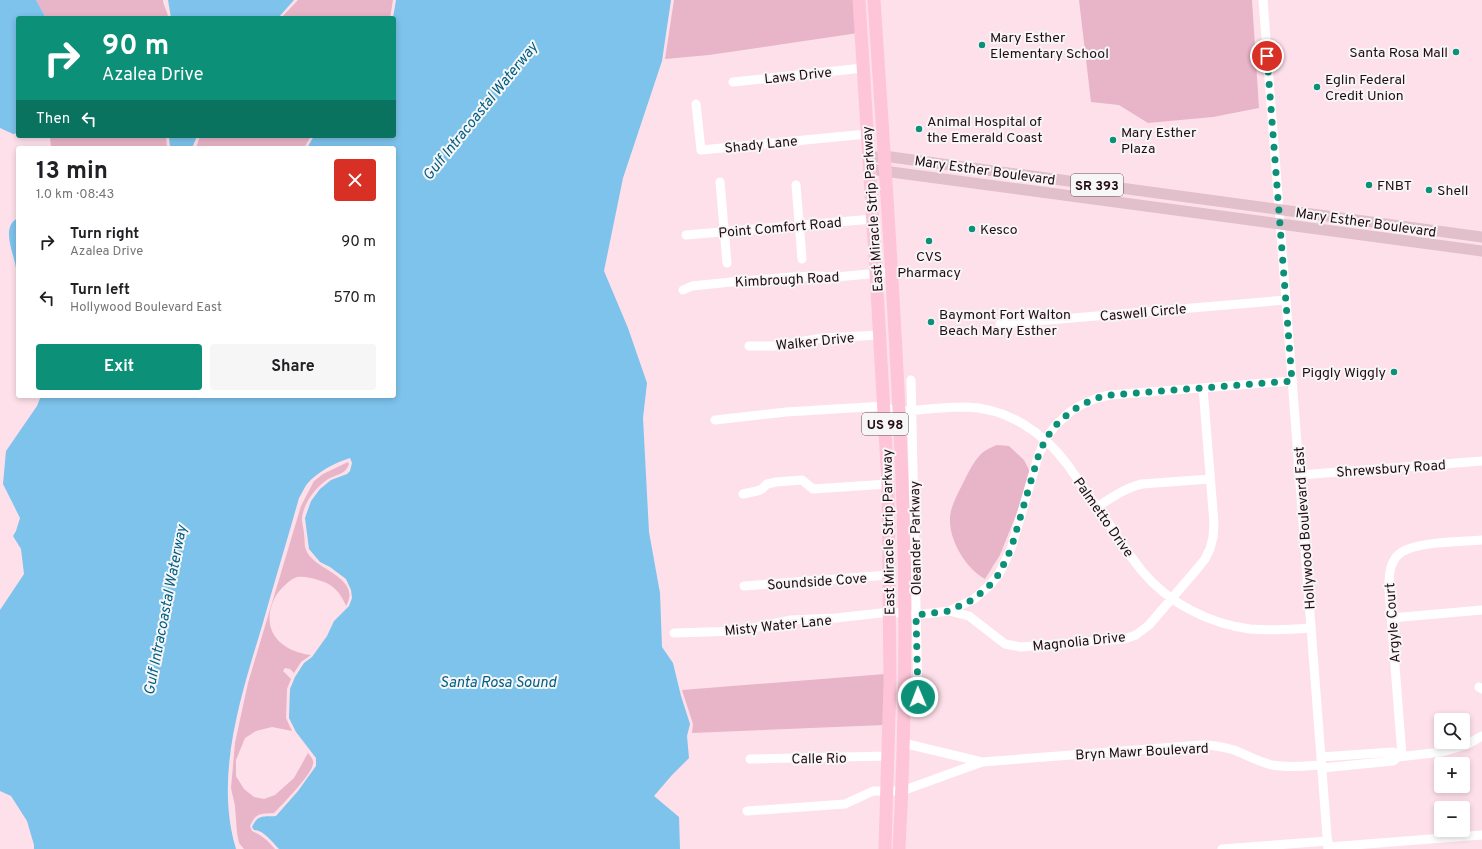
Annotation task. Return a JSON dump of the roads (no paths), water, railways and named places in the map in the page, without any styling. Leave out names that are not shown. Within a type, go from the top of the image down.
[{"type":"highway","name":"East Miracle Strip Parkway","points":[[859,0],[888,484],[890,612],[885,849]]},
{"type":"highway","name":"East Miracle Strip Parkway","points":[[874,0],[891,272],[905,411],[903,508],[910,614],[899,849]]},
{"type":"main road","name":"Mary Esther Boulevard","points":[[869,163],[884,156],[1482,237]]},
{"type":"main road","name":"Mary Esther Boulevard","points":[[869,163],[885,171],[1482,251]]},
{"type":"street","name":"Hollywood Boulevard East","points":[[1263,0],[1328,846]]},
{"type":"street","name":"Laws Drive","points":[[733,82],[863,68]]},
{"type":"street","name":"Shady Lane","points":[[696,104],[701,150],[868,134]]},
{"type":"street","points":[[720,182],[727,263]]},
{"type":"street","points":[[796,185],[802,259]]},
{"type":"street","name":"Point Comfort Road","points":[[686,235],[873,219]]},
{"type":"street","name":"Kimbrough Road","points":[[683,290],[692,286],[731,282],[792,277],[836,277],[891,272]]},
{"type":"street","name":"Caswell Circle","points":[[1000,324],[1286,300]]},
{"type":"street","name":"Walker Drive","points":[[749,346],[774,346],[823,338],[880,335]]},
{"type":"street","points":[[715,420],[786,412],[884,406],[891,410],[905,411],[911,380]]},
{"type":"street","points":[[949,611],[980,594],[999,574],[1011,549],[1038,457],[1045,440],[1055,426],[1070,412],[1097,398],[1110,395],[1292,381]]},
{"type":"street","name":"Magnolia Drive","points":[[949,611],[968,616],[1005,644],[1014,646],[1032,646],[1124,638],[1136,635],[1149,625],[1205,559],[1210,549],[1213,537],[1214,524],[1203,388]]},
{"type":"street","name":"Palmetto Drive","points":[[905,411],[966,407],[987,410],[1014,419],[1038,434],[1060,455],[1142,571],[1162,591],[1186,607],[1205,616],[1233,626],[1264,630],[1311,628]]},
{"type":"street","name":"Shrewsbury Road","points":[[1300,475],[1482,462]]},
{"type":"street","points":[[1097,507],[1121,491],[1132,486],[1210,479]]},
{"type":"street","points":[[743,494],[762,489],[770,482],[784,481],[802,480],[813,489],[888,484]]},
{"type":"street","name":"Argyle Court","points":[[1400,757],[1389,577],[1393,561],[1398,554],[1405,550],[1425,545],[1482,540]]},
{"type":"street","name":"Soundside Cove","points":[[744,586],[889,575]]},
{"type":"street","points":[[1391,618],[1482,610]]},
{"type":"street","name":"Misty Water Lane","points":[[674,633],[739,631],[791,620],[836,618],[890,612],[910,614],[949,611]]},
{"type":"street","name":"Oleander Parkway","points":[[910,614],[918,697]]},
{"type":"street","name":"Bryn Mawr Boulevard","points":[[746,811],[845,804],[873,791],[902,791],[982,762],[1201,745],[1217,746],[1234,750],[1262,762],[1293,767],[1393,752],[1400,757],[1442,752],[1466,746],[1482,736]]},
{"type":"street","name":"Bryn Mawr Boulevard","points":[[903,743],[982,762]]},
{"type":"street","name":"Calle Rio","points":[[750,759],[888,756]]},
{"type":"street","points":[[1222,849],[1417,845],[1482,835]]},
{"type":"water","points":[[0,0],[36,0],[45,16],[16,16],[16,133],[13,134],[0,128]]},
{"type":"water","points":[[168,0],[294,0],[280,16],[171,16]]},
{"type":"water","name":"Santa Rosa Sound","points":[[396,0],[671,0],[662,61],[623,178],[604,271],[628,328],[647,383],[643,418],[649,532],[660,593],[662,647],[673,663],[690,724],[687,736],[689,758],[654,796],[679,817],[680,849],[279,849],[264,834],[254,830],[252,827],[259,818],[264,816],[276,816],[298,791],[316,766],[316,758],[296,732],[289,718],[290,689],[295,677],[304,663],[312,657],[327,636],[334,621],[349,606],[352,598],[351,590],[346,579],[330,567],[320,562],[309,549],[305,518],[311,501],[320,489],[331,480],[347,474],[350,471],[352,463],[350,458],[321,471],[311,479],[299,498],[246,680],[233,736],[229,765],[228,793],[230,821],[236,849],[34,849],[27,821],[11,796],[0,791],[0,610],[24,574],[21,549],[13,536],[20,518],[3,484],[6,451],[37,406],[40,398],[396,398],[396,146],[308,146],[313,138],[396,138],[396,16],[393,16]]},
{"type":"water","points":[[169,138],[196,138],[193,146],[170,146]]},
{"type":"water","points":[[16,220],[16,268],[9,234],[13,222]]},
{"type":"place","name":"Mary Esther Elementary School","points":[[982,45]]},
{"type":"place","name":"Santa Rosa Mall","points":[[1456,52]]},
{"type":"place","name":"Eglin Federal Credit Union","points":[[1317,87]]},
{"type":"place","name":"Animal Hospital of the Emerald Coast","points":[[919,129]]},
{"type":"place","name":"Mary Esther Plaza","points":[[1113,140]]},
{"type":"place","name":"FNBT","points":[[1369,185]]},
{"type":"place","name":"Shell","points":[[1429,190]]},
{"type":"place","name":"Kesco","points":[[972,229]]},
{"type":"place","name":"CVS Pharmacy","points":[[929,241]]},
{"type":"place","name":"Baymont Fort Walton Beach Mary Esther","points":[[931,322]]},
{"type":"place","name":"Piggly Wiggly","points":[[1394,372]]},
{"type":"water label","name":"Gulf Intracoastal Waterway","points":[[480,111]]},
{"type":"water label","name":"Gulf Intracoastal Waterway","points":[[165,610]]}]
